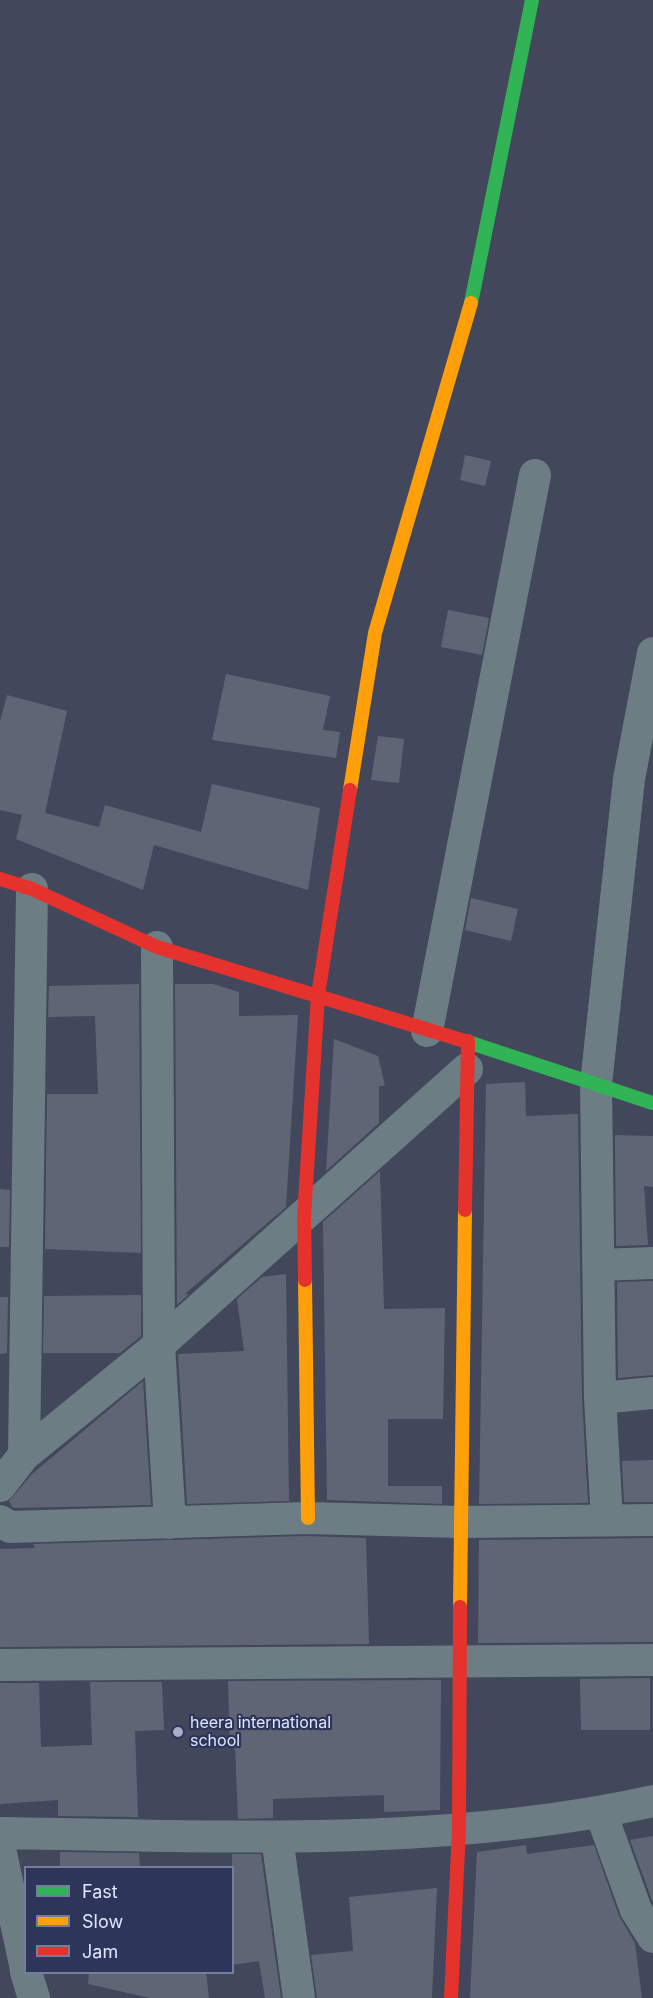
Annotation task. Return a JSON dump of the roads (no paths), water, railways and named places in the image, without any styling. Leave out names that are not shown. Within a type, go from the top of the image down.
[{"type":"street","points":[[308,1518],[304,1217],[318,995],[375,633],[476,287],[532,0]]},
{"type":"street","points":[[427,1031],[535,475]]},
{"type":"street","points":[[607,1520],[600,1398],[596,1084],[629,779],[653,653]]},
{"type":"street","points":[[0,879],[32,889],[157,947],[318,995],[427,1031],[468,1055],[596,1084],[653,1103]]},
{"type":"street","points":[[24,1455],[32,889]]},
{"type":"street","points":[[157,947],[159,1345],[170,1523]]},
{"type":"street","points":[[0,1486],[24,1455],[159,1345],[304,1217],[468,1055]]},
{"type":"street","points":[[452,1998],[459,1828],[460,1522],[468,1055]]},
{"type":"street","points":[[599,1265],[653,1263]]},
{"type":"street","points":[[600,1398],[653,1393]]},
{"type":"street","points":[[0,1521],[10,1527],[308,1518],[460,1522],[653,1520]]},
{"type":"street","points":[[0,1665],[653,1660]]},
{"type":"street","points":[[0,1833],[277,1837],[459,1828],[600,1813],[653,1801]]},
{"type":"street","points":[[600,1813],[636,1910],[653,1937]]},
{"type":"street","points":[[277,1837],[299,1998]]},
{"type":"street","points":[[0,1849],[24,1962]]},
{"type":"street","points":[[27,1974],[34,1998]]},
{"type":"place","name":"heera international school","points":[[178,1732]]}]
